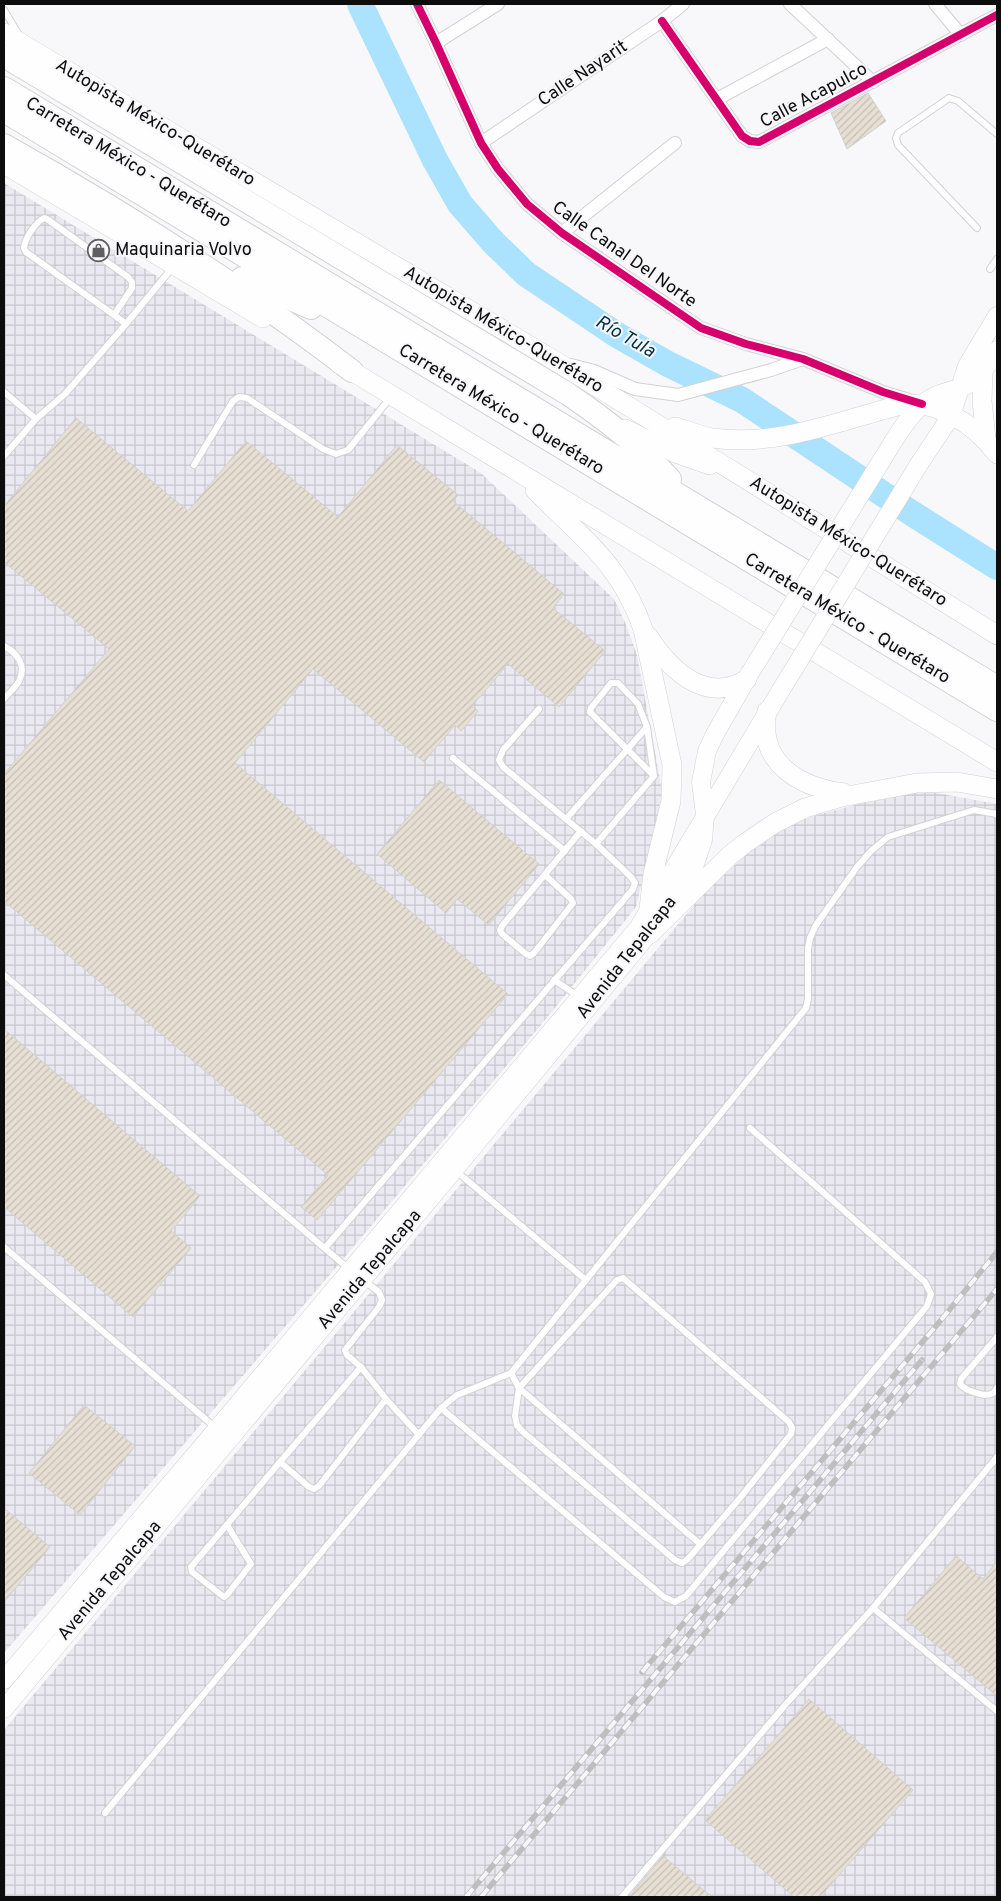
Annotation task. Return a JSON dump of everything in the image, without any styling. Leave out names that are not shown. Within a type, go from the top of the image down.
[{"type":"highway","points":[[4,56],[551,384],[598,415],[635,444],[656,463],[686,498]]},
{"type":"highway","name":"Carretera México - Querétaro","points":[[4,88],[997,686]]},
{"type":"highway","name":"Carretera México - Querétaro","points":[[4,111],[997,710]]},
{"type":"highway","points":[[4,145],[154,234],[247,294],[352,371]]},
{"type":"highway","points":[[154,234],[275,293],[322,312],[357,323]]},
{"type":"main road","name":"Autopista México-Querétaro","points":[[4,33],[557,362],[997,635]]},
{"type":"main road","points":[[4,44],[14,50],[44,56]]},
{"type":"main road","points":[[4,164],[352,371],[997,762]]},
{"type":"main road","name":"Avenida Tepalcapa","points":[[4,1708],[223,1434],[356,1275],[579,998],[639,927],[768,711],[921,461],[951,416],[967,366],[997,316]]},
{"type":"main road","points":[[922,404],[940,394],[972,382],[983,372],[997,350]]},
{"type":"main road","points":[[983,372],[982,401],[986,439]]},
{"type":"main road","points":[[652,420],[711,438],[755,440],[800,434],[909,403],[922,404],[951,416],[986,439],[997,454]]},
{"type":"main road","name":"Avenida Tepalcapa","points":[[356,1275],[454,1170],[650,934],[677,896],[695,864],[703,840],[705,815],[701,782],[706,756],[714,734],[893,442],[922,404]]},
{"type":"main road","points":[[598,415],[673,452],[740,474]]},
{"type":"main road","points":[[514,470],[592,547],[614,573],[632,603],[643,629],[672,765],[668,815],[653,874],[649,909]]},
{"type":"main road","points":[[643,629],[662,654],[694,683],[708,688],[724,688],[740,683],[749,676]]},
{"type":"main road","points":[[768,711],[765,721],[767,741],[774,758],[785,771],[818,788],[832,792],[860,794]]},
{"type":"main road","points":[[650,934],[729,856],[760,832],[805,808],[832,799],[893,786],[941,782],[973,784],[997,789]]},
{"type":"main road","name":"Avenida Tepalcapa","points":[[4,1680],[223,1434]]},
{"type":"street","name":"Calle Canal Del Norte","points":[[417,4],[481,143],[512,189],[526,204],[562,233],[701,328],[746,344],[803,359],[883,392],[922,404]]},
{"type":"street","points":[[436,42],[498,4]]},
{"type":"street","name":"Calle Nayarit","points":[[481,143],[662,21],[683,4]]},
{"type":"street","points":[[790,4],[873,82]]},
{"type":"street","points":[[936,4],[961,35]]},
{"type":"street","name":"Calle Acapulco","points":[[662,21],[742,136],[750,142],[759,142],[997,15]]},
{"type":"street","points":[[718,99],[828,39]]},
{"type":"street","points":[[562,233],[675,143]]},
{"type":"street","points":[[557,362],[594,371],[635,389],[678,395],[771,370],[803,359]]},
{"type":"lane","points":[[4,10],[25,45]]},
{"type":"lane","points":[[977,228],[898,145],[896,138],[898,132],[949,98],[958,101],[997,134]]},
{"type":"lane","points":[[114,315],[132,288],[132,282],[128,277],[47,219],[44,218],[39,221],[24,243],[26,252],[126,324]]},
{"type":"lane","points":[[990,269],[997,259]]},
{"type":"lane","points":[[4,456],[36,419],[65,394],[174,265]]},
{"type":"lane","points":[[4,392],[36,419]]},
{"type":"lane","points":[[194,465],[233,401],[239,397],[247,398],[323,448],[336,454],[348,450],[392,396]]},
{"type":"lane","points":[[4,646],[16,652],[22,667],[19,681],[4,699]]},
{"type":"lane","points":[[596,844],[654,776],[647,727],[638,704],[618,683],[611,683],[591,708],[590,712],[654,776]]},
{"type":"lane","points":[[325,1248],[633,889],[635,883],[631,877],[596,844],[503,767],[499,760],[503,750],[539,709]]},
{"type":"lane","points":[[566,819],[647,727]]},
{"type":"lane","points":[[453,758],[565,851]]},
{"type":"lane","points":[[105,1813],[441,1408],[457,1395],[510,1373],[806,1008],[810,938],[821,918],[870,851],[888,837],[974,810],[997,814]]},
{"type":"lane","points":[[545,875],[573,903],[530,956],[508,939],[500,930],[502,926],[581,832]]},
{"type":"lane","points":[[4,975],[356,1275],[379,1292],[382,1300],[379,1307],[345,1350],[347,1355],[361,1367],[386,1399],[419,1435]]},
{"type":"lane","points":[[554,980],[579,998]]},
{"type":"lane","points":[[441,1408],[664,1596],[675,1602],[686,1596],[928,1306],[931,1294],[925,1282],[750,1128]]},
{"type":"lane","points":[[454,1170],[586,1280]]},
{"type":"lane","points":[[4,1247],[223,1434]]},
{"type":"lane","points":[[623,1278],[789,1422],[792,1428],[791,1434],[740,1498],[688,1559],[682,1562],[675,1560],[522,1431],[517,1425],[515,1416],[519,1388],[617,1280],[623,1278]]},
{"type":"lane","points":[[997,1337],[961,1379],[960,1384],[962,1388],[984,1395],[993,1393],[997,1388]]},
{"type":"lane","points":[[227,1525],[251,1564],[224,1597],[190,1570],[191,1567],[361,1367]]},
{"type":"lane","points":[[510,1373],[519,1388],[700,1544]]},
{"type":"lane","points":[[280,1462],[309,1487],[314,1489],[319,1486],[386,1399]]},
{"type":"lane","points":[[622,1897],[786,1704],[873,1608],[997,1457]]},
{"type":"lane","points":[[873,1608],[997,1711]]},
{"type":"shaded area","points":[[4,183],[481,473],[614,599],[637,655],[662,790],[658,816],[636,907],[546,1019],[333,1271],[4,1653]]},
{"type":"shaded area","points":[[915,789],[997,804],[997,1897],[4,1897],[4,1730],[705,892],[757,845],[791,822]]},
{"type":"building","points":[[868,93],[886,121],[847,149],[831,113]]},
{"type":"building","points":[[76,418],[188,511],[246,441],[338,517],[397,445],[458,495],[453,501],[564,594],[553,608],[605,651],[559,707],[508,664],[472,706],[478,711],[461,731],[455,725],[424,762],[313,669],[235,763],[508,994],[317,1220],[301,1207],[328,1175],[4,901],[4,774],[109,649],[4,562],[4,506]]},
{"type":"building","points":[[439,780],[539,864],[489,925],[457,899],[446,913],[377,854]]},
{"type":"building","points":[[4,1029],[200,1196],[171,1231],[191,1248],[133,1317],[4,1207]]},
{"type":"building","points":[[84,1405],[135,1446],[80,1515],[29,1473]]},
{"type":"building","points":[[4,1508],[50,1547],[4,1602]]},
{"type":"building","points":[[956,1556],[983,1579],[997,1561],[997,1696],[904,1618]]},
{"type":"building","points":[[809,1699],[913,1790],[820,1897],[794,1897],[705,1820]]},
{"type":"building","points":[[663,1856],[712,1897],[629,1897]]},
{"type":"waterway","name":"Río Tula","points":[[360,4],[435,160],[460,204],[493,242],[526,274],[617,335],[668,364],[742,400],[913,514],[997,567]]},
{"type":"railway","points":[[642,1672],[997,1252]]},
{"type":"railway","points":[[481,1897],[997,1289]]},
{"type":"railway","points":[[466,1897],[922,1360]]},
{"type":"cycle path","points":[[417,4],[481,143],[498,169],[527,204],[562,233],[701,328],[746,344],[803,359],[883,392],[922,404]]},
{"type":"cycle path","points":[[662,21],[742,136],[750,141],[759,142],[997,15]]},
{"type":"place","name":"Maquinaria Volvo","points":[[99,250]]}]
